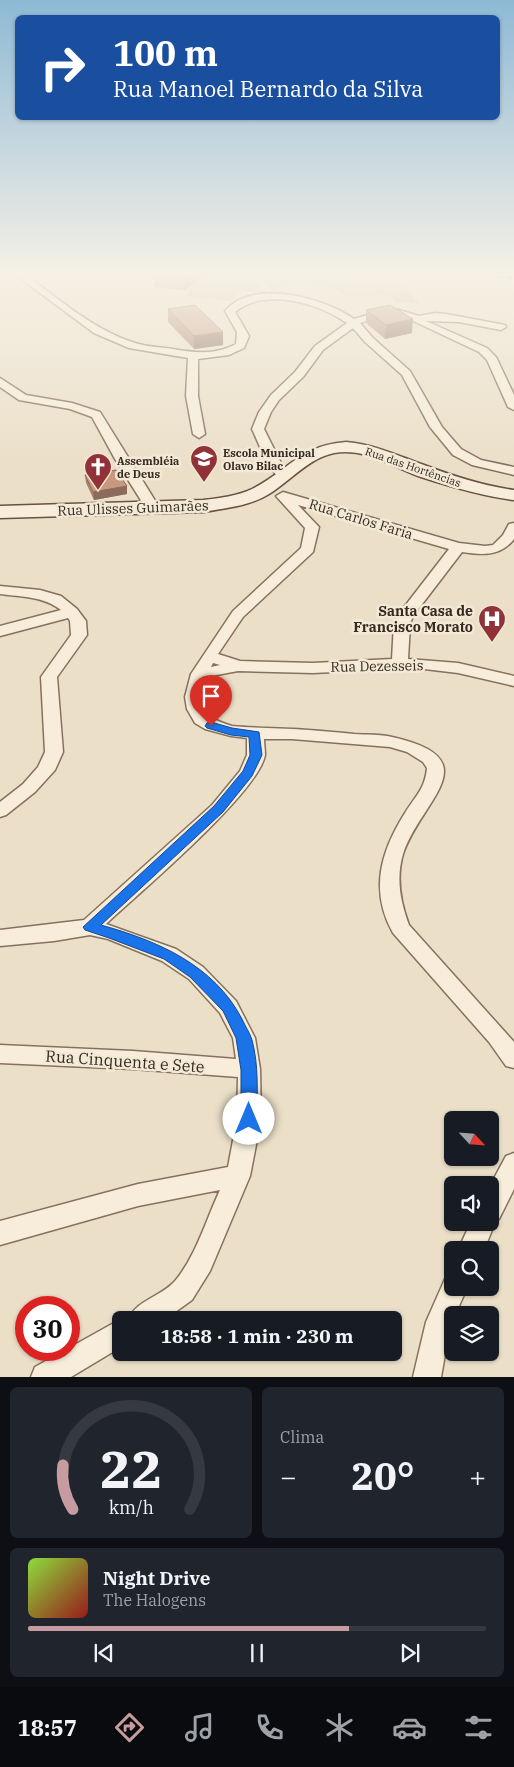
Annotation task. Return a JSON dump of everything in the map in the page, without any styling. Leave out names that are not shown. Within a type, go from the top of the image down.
[{"type":"main road","name":"Rua das Hortências","points":[[264,490],[294,466],[325,450],[351,447],[368,450],[425,472],[476,488],[514,495]]},
{"type":"main road","name":"Rua Ulisses Guimarães","points":[[0,512],[203,506],[233,501],[264,490]]},
{"type":"street","points":[[115,337],[143,348],[193,355],[215,355],[240,346],[244,337]]},
{"type":"street","points":[[283,475],[279,471],[258,429],[265,409],[282,389],[300,374],[320,346],[333,337]]},
{"type":"street","points":[[367,337],[390,355],[408,376],[437,430],[456,450],[477,462],[514,471]]},
{"type":"street","points":[[455,337],[483,350],[492,359],[514,407]]},
{"type":"street","points":[[193,355],[192,396],[198,434]]},
{"type":"street","points":[[0,381],[22,398],[72,406],[96,415],[108,433],[121,459],[152,507]]},
{"type":"street","name":"Rua Carlos Faria","points":[[264,490],[458,548],[481,550],[498,548],[506,543],[514,527]]},
{"type":"street","points":[[283,496],[312,527],[308,549],[238,614],[199,674],[193,697],[196,709],[202,719],[211,726],[231,731],[390,742],[413,748],[428,758],[436,768],[434,783],[400,835],[391,860],[389,883],[392,908],[400,928],[497,1036],[514,1059]]},
{"type":"street","points":[[400,665],[402,624],[406,615],[458,548]]},
{"type":"street","points":[[0,590],[40,594],[56,599],[72,612],[78,621],[79,635],[49,677],[54,752],[46,770],[29,788],[0,811]]},
{"type":"street","points":[[0,631],[72,612]]},
{"type":"street","name":"Rua Dezesseis","points":[[209,656],[238,666]]},
{"type":"street","name":"Rua Dezesseis","points":[[199,674],[238,666],[313,668],[416,663],[458,668],[514,681]]},
{"type":"street","points":[[90,927],[218,809],[248,773],[256,755],[255,734]]},
{"type":"street","points":[[0,938],[90,927],[169,955],[196,973],[228,1007],[244,1038],[249,1070],[249,1119],[238,1176],[201,1262],[183,1291],[154,1311]]},
{"type":"street","name":"Rua Cinquenta e Sete","points":[[0,1054],[133,1060],[249,1070]]},
{"type":"street","points":[[499,1193],[514,1164]]},
{"type":"street","points":[[0,1233],[138,1194],[238,1176]]},
{"type":"street","points":[[427,1377],[439,1322],[450,1296]]},
{"type":"street","points":[[45,1377],[112,1337]]},
{"type":"building","points":[[116,470],[127,486],[93,492],[85,475]]},
{"type":"place","name":"Escola Municipal Olavo Bilac","points":[[204,483]]},
{"type":"place","name":"Assembléia de Deus","points":[[98,491]]},
{"type":"place","name":"Santa Casa de Francisco Morato","points":[[492,643]]},
{"type":"route","points":[[211,726],[255,734],[256,755],[248,773],[218,809],[90,927],[169,955],[196,973],[228,1007],[244,1038],[249,1070],[249,1119]]}]
